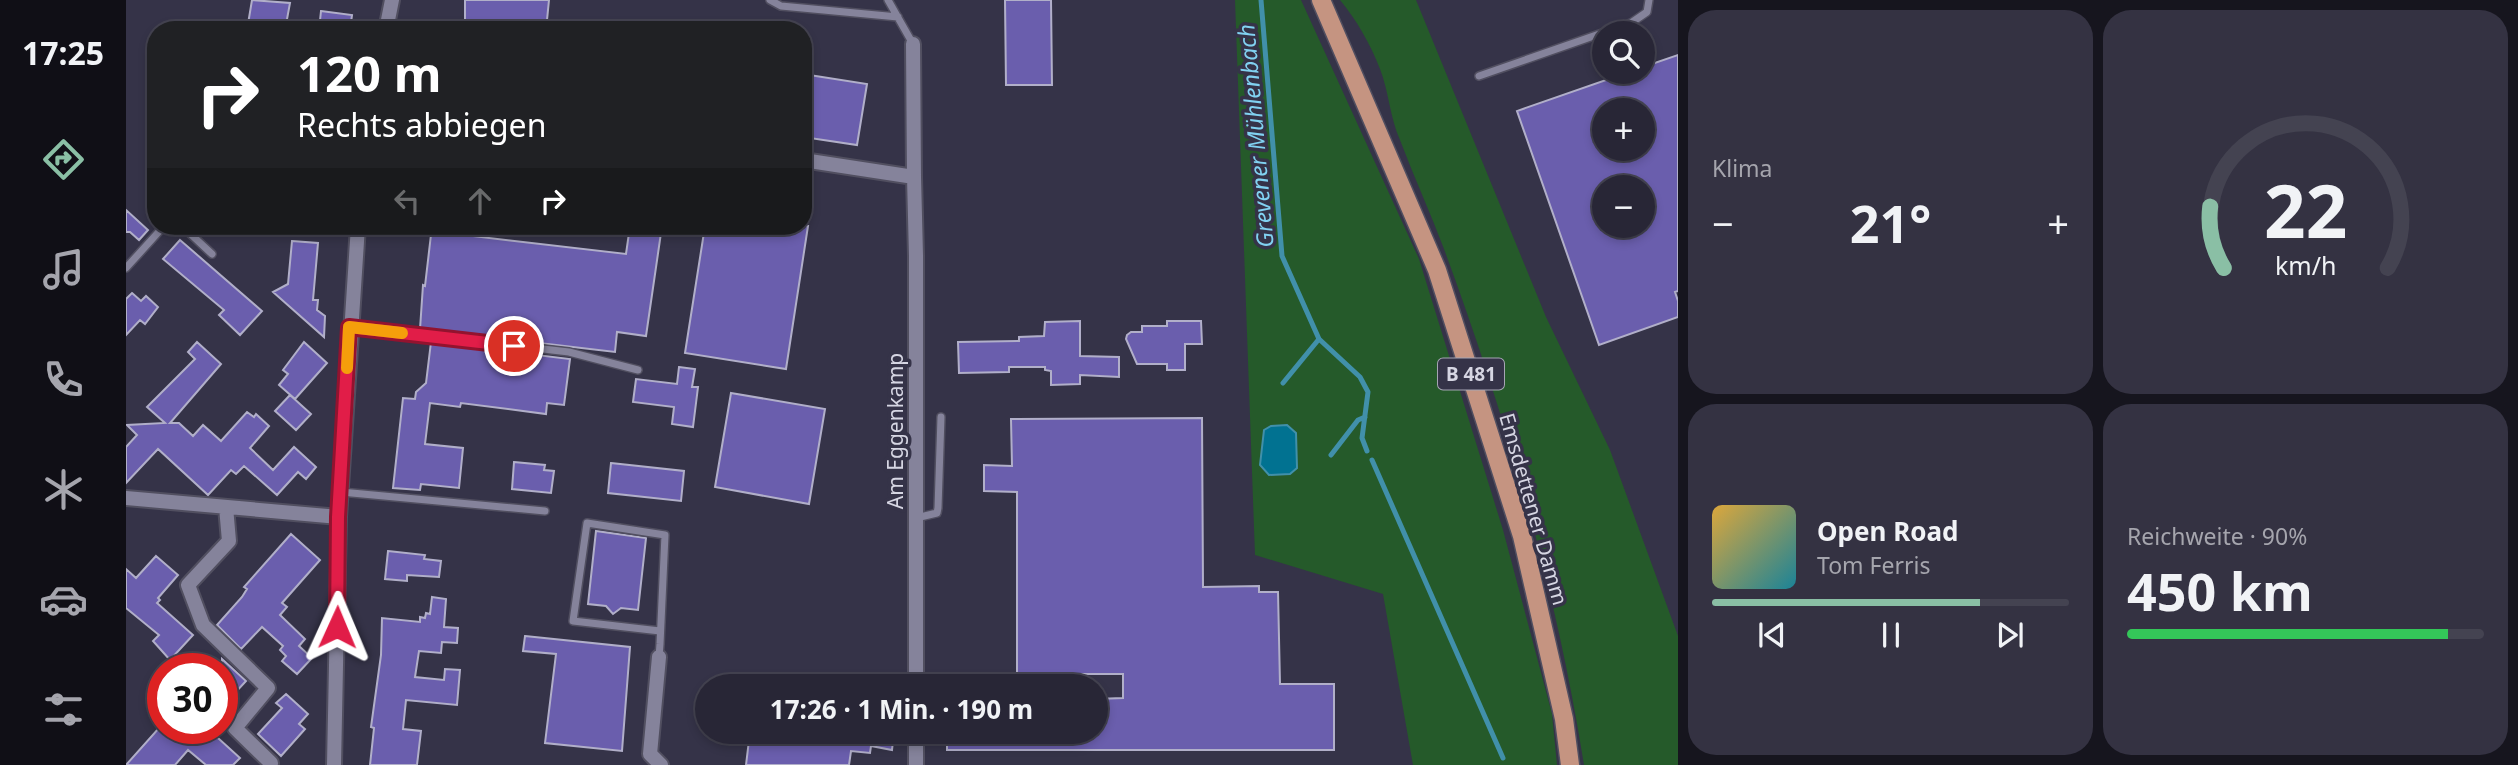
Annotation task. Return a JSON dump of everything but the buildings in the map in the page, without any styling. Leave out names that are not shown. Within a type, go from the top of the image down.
[{"type":"main road","name":"Emsdettener Damm","points":[[1321,0],[1437,270],[1522,536],[1564,719],[1570,765]]},
{"type":"street","points":[[388,21],[392,0]]},
{"type":"street","name":"Am Eggenkamp","points":[[913,44],[916,674]]},
{"type":"street","points":[[812,161],[914,177]]},
{"type":"street","points":[[334,765],[338,517],[357,235]]},
{"type":"street","points":[[126,498],[338,517]]},
{"type":"street","points":[[226,507],[229,541],[188,585],[203,625],[268,688],[235,728],[271,763]]},
{"type":"street","points":[[659,657],[650,754],[661,765]]},
{"type":"street","points":[[916,744],[916,765]]},
{"type":"lane","points":[[770,0],[781,6],[898,17]]},
{"type":"lane","points":[[888,0],[913,44]]},
{"type":"lane","points":[[1479,76],[1631,23],[1647,12],[1649,0]]},
{"type":"lane","points":[[126,268],[156,235]]},
{"type":"lane","points":[[192,235],[212,254]]},
{"type":"lane","points":[[349,327],[569,352],[638,370]]},
{"type":"lane","points":[[916,518],[931,516],[939,509],[941,417]]},
{"type":"lane","points":[[340,492],[545,512]]},
{"type":"lane","points":[[659,657],[665,535],[587,523],[573,621],[660,631]]},
{"type":"green space","points":[[1235,0],[1301,0],[1419,259],[1503,530],[1552,714],[1557,765],[1413,765],[1383,594],[1255,555]]},
{"type":"green space","points":[[1340,0],[1416,0],[1546,317],[1610,450],[1678,636],[1678,765],[1584,765],[1544,568],[1488,376],[1444,249],[1397,132],[1380,69],[1363,33]]},
{"type":"water","points":[[1287,425],[1296,433],[1297,468],[1290,474],[1269,475],[1260,465],[1264,430],[1271,426]]},
{"type":"waterway","name":"Grevener Mühlenbach","points":[[1261,0],[1282,256],[1319,339],[1360,377],[1368,392],[1362,438],[1367,451]]},
{"type":"waterway","points":[[1283,383],[1319,339]]},
{"type":"waterway","points":[[1331,455],[1358,420],[1365,417]]},
{"type":"waterway","name":"Grevener Mühlenbach","points":[[1372,460],[1503,758]]},
{"type":"slow traffic","points":[[347,368],[349,327],[402,333]]},
{"type":"route","points":[[337,627],[338,517],[349,327],[514,346]]}]
